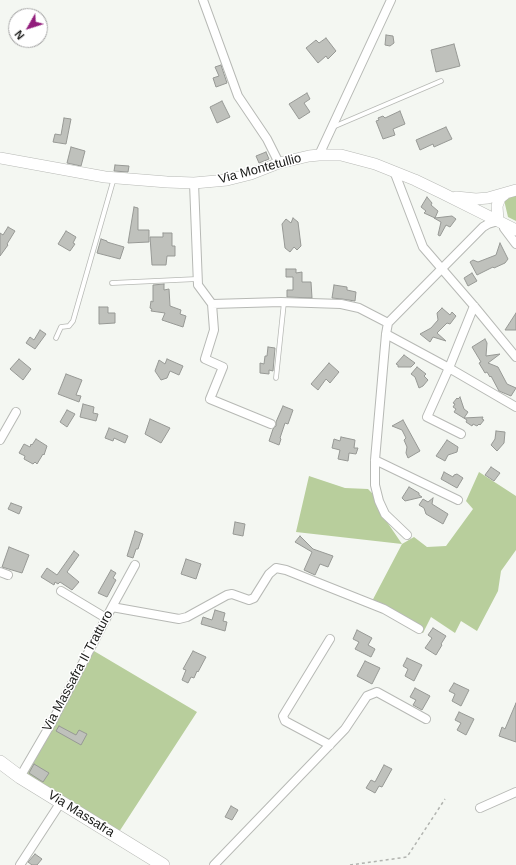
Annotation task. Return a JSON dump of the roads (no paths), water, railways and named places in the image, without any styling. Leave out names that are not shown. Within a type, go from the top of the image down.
[{"type":"main road","name":"Via Massafra","points":[[0,762],[20,777],[163,865]]},
{"type":"street","points":[[203,0],[238,96],[267,139],[279,163]]},
{"type":"street","points":[[319,155],[391,0]]},
{"type":"street","name":"Via Montetullio","points":[[0,158],[114,178],[194,183],[227,180],[250,174],[279,163],[319,155],[340,155],[357,158],[394,171],[442,193]]},
{"type":"street","points":[[394,171],[423,247],[516,357]]},
{"type":"street","points":[[194,183],[198,285],[212,304],[214,330],[205,359],[223,367],[210,399],[271,424]]},
{"type":"street","points":[[442,193],[464,198],[488,198],[516,190]]},
{"type":"street","points":[[442,193],[516,230]]},
{"type":"street","points":[[500,222],[497,206],[500,198],[505,194]]},
{"type":"street","points":[[483,227],[486,223],[486,219],[482,210],[482,205],[488,198]]},
{"type":"street","points":[[488,198],[491,201],[494,215],[516,244]]},
{"type":"street","points":[[407,536],[386,514],[379,500],[375,485],[375,460],[388,323],[483,227],[488,224],[500,222]]},
{"type":"street","points":[[212,304],[284,302],[341,304],[359,308],[388,323]]},
{"type":"street","points":[[461,434],[427,418],[474,306]]},
{"type":"street","points":[[386,334],[449,368],[516,407]]},
{"type":"street","points":[[0,440],[16,412]]},
{"type":"street","points":[[375,460],[458,500]]},
{"type":"street","name":"Via Massafra II Tratturo","points":[[20,777],[52,722],[135,565]]},
{"type":"street","points":[[112,607],[179,619],[187,617],[227,595],[232,594],[249,600],[254,598],[269,574],[276,568],[286,570],[384,610],[419,629]]},
{"type":"street","points":[[0,572],[8,575]]},
{"type":"street","points":[[61,591],[106,618]]},
{"type":"street","points":[[330,639],[283,716],[285,721],[330,745]]},
{"type":"street","points":[[214,865],[345,729],[367,696],[377,692],[426,719]]},
{"type":"street","points":[[480,808],[516,792]]},
{"type":"street","points":[[20,865],[61,802]]},
{"type":"lane","points":[[331,129],[336,125],[441,81]]},
{"type":"lane","points":[[56,338],[61,327],[69,326],[73,321],[114,178]]},
{"type":"lane","points":[[112,283],[198,279]]},
{"type":"lane","points":[[276,378],[284,302]]}]
